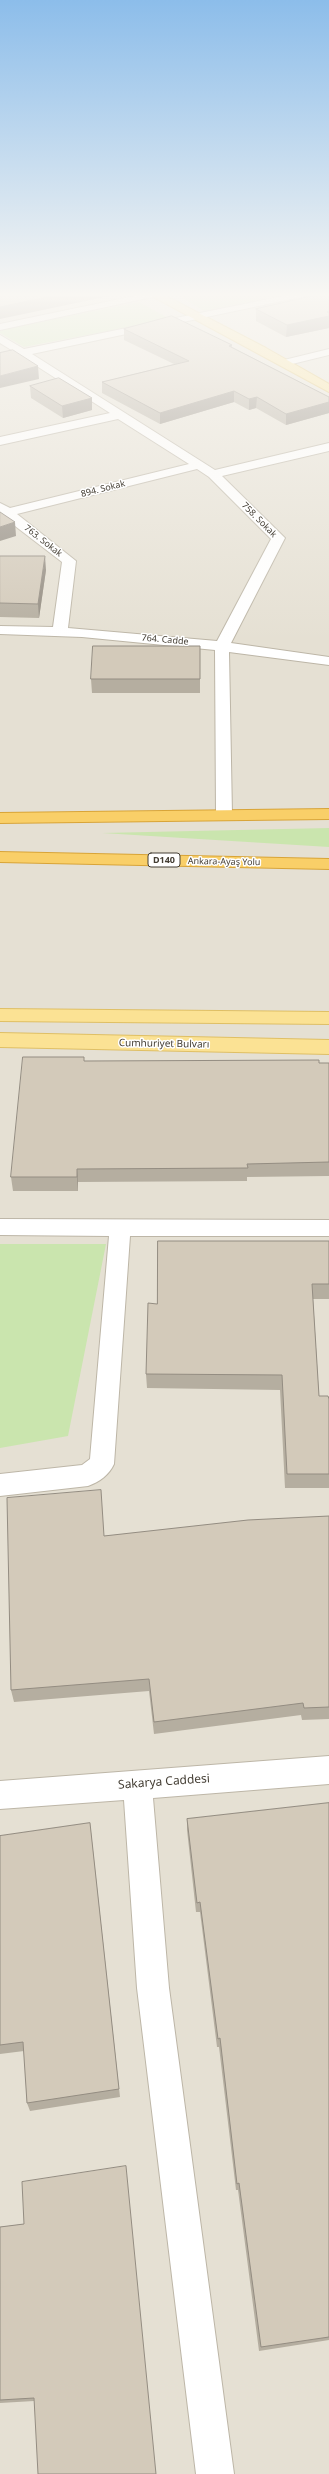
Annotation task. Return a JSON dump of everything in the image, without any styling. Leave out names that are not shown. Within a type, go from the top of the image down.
[{"type":"highway","points":[[0,818],[329,814]]},
{"type":"highway","name":"Ankara-Ayaş Yolu","points":[[0,857],[329,864]]},
{"type":"main road","points":[[0,1015],[329,1018]]},
{"type":"main road","name":"Cumhuriyet Bulvarı","points":[[0,1040],[329,1047]]},
{"type":"street","name":"758. Sokak","points":[[112,409],[213,474],[278,538],[222,646],[224,815]]},
{"type":"street","points":[[0,441],[119,414]]},
{"type":"street","points":[[213,474],[329,448]]},
{"type":"street","name":"894. Sokak","points":[[4,510],[199,465]]},
{"type":"street","name":"763. Sokak","points":[[4,510],[69,561],[60,631]]},
{"type":"street","name":"764. Cadde","points":[[0,630],[60,631],[222,646],[329,661]]},
{"type":"street","points":[[0,1227],[120,1229],[329,1228]]},
{"type":"street","points":[[0,1485],[88,1475],[102,1464],[120,1229]]},
{"type":"street","name":"Sakarya Caddesi","points":[[0,1796],[329,1770]]},
{"type":"street","points":[[137,1784],[153,1988],[215,2474]]},
{"type":"shaded area","points":[[0,409],[329,409],[329,2474],[0,2474]]},
{"type":"green space","points":[[329,828],[329,847],[102,833]]},
{"type":"green space","points":[[0,1244],[106,1244],[68,1436],[0,1448]]},
{"type":"building","points":[[153,409],[172,409],[160,413]]},
{"type":"building","points":[[278,409],[302,409],[286,414]]},
{"type":"building","points":[[0,512],[15,522],[0,527]]},
{"type":"building","points":[[0,556],[45,556],[38,604],[0,603]]},
{"type":"building","points":[[93,646],[200,646],[200,679],[91,679]]},
{"type":"building","points":[[23,1057],[84,1057],[84,1061],[319,1060],[319,1063],[329,1063],[329,1162],[247,1164],[248,1168],[77,1169],[77,1177],[11,1177]]},
{"type":"building","points":[[158,1241],[329,1241],[329,1284],[312,1284],[319,1396],[328,1396],[329,1399],[329,1474],[287,1474],[282,1375],[146,1374],[148,1303],[157,1304]]},
{"type":"building","points":[[101,1490],[104,1536],[248,1520],[329,1516],[329,1707],[304,1708],[303,1703],[154,1722],[149,1679],[11,1690],[7,1498]]},
{"type":"building","points":[[329,1803],[329,2337],[261,2347],[239,2183],[237,2184],[220,2038],[218,2039],[200,1902],[197,1903],[187,1819]]},
{"type":"building","points":[[90,1823],[119,2089],[27,2103],[23,2042],[0,2045],[0,1836]]},
{"type":"building","points":[[126,2166],[156,2474],[38,2474],[34,2398],[0,2400],[0,2227],[24,2224],[22,2182]]}]
